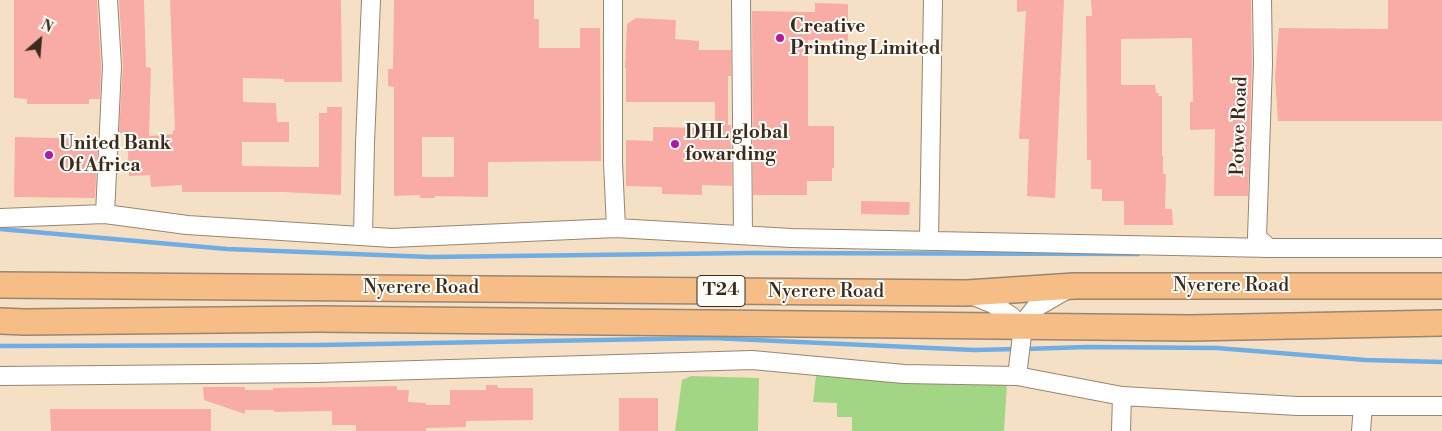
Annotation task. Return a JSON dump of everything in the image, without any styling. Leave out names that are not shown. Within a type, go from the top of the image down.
[{"type":"highway","name":"Nyerere Road","points":[[0,284],[967,293],[1074,286],[1442,286]]},
{"type":"highway","name":"Nyerere Road","points":[[0,321],[318,319],[1191,328],[1442,323]]},
{"type":"street","points":[[106,214],[112,66],[108,0]]},
{"type":"street","points":[[363,235],[371,0]]},
{"type":"street","points":[[613,0],[612,152],[616,228]]},
{"type":"street","points":[[741,0],[743,235]]},
{"type":"street","points":[[929,240],[933,0]]},
{"type":"street","name":"Potwe Road","points":[[1262,0],[1263,64],[1257,237],[1269,248]]},
{"type":"street","points":[[0,218],[106,214],[187,225],[392,238],[616,228],[791,238],[1269,248],[1442,248]]},
{"type":"street","points":[[1017,376],[1023,327],[1035,308],[1074,286]]},
{"type":"street","points":[[967,293],[993,304],[1023,327]]},
{"type":"street","points":[[0,376],[316,373],[752,360],[904,374],[1017,376],[1122,396],[1297,406],[1442,406]]},
{"type":"street","points":[[1121,431],[1122,396]]},
{"type":"street","points":[[1362,431],[1364,406]]},
{"type":"green space","points":[[691,376],[759,378],[758,431],[675,431],[682,380]]},
{"type":"green space","points":[[816,376],[1007,384],[1004,431],[852,431],[852,417],[837,417],[837,403],[813,402]]},
{"type":"building","points":[[14,0],[97,0],[101,66],[100,99],[89,99],[89,104],[27,104],[27,99],[14,98]]},
{"type":"building","points":[[119,0],[144,0],[146,67],[151,68],[149,136],[173,134],[173,130],[175,130],[170,0],[341,0],[342,82],[284,82],[284,79],[243,78],[243,102],[276,103],[277,122],[289,122],[289,142],[242,142],[242,166],[319,167],[319,113],[327,113],[327,107],[342,107],[341,195],[282,192],[182,192],[182,185],[151,187],[150,175],[129,176],[127,133],[119,133],[123,65]]},
{"type":"building","points":[[394,0],[534,0],[534,19],[539,19],[539,48],[580,48],[580,28],[600,28],[601,161],[488,162],[488,197],[435,196],[435,198],[420,198],[420,195],[394,196],[394,87],[388,86],[388,69],[393,69]],"holes":[[[422,137],[454,137],[454,177],[422,177]]]},
{"type":"building","points":[[1017,0],[1064,0],[1055,198],[1027,196],[1029,139],[1019,139],[1026,11],[1017,12]]},
{"type":"building","points":[[1091,0],[1251,0],[1252,64],[1248,196],[1214,196],[1215,129],[1190,130],[1190,102],[1193,102],[1192,38],[1121,39],[1121,85],[1155,85],[1156,93],[1159,93],[1158,96],[1162,96],[1162,156],[1163,174],[1166,174],[1165,209],[1172,209],[1173,225],[1124,225],[1124,201],[1102,201],[1102,189],[1091,189],[1091,160],[1087,160],[1086,16],[1092,16]]},
{"type":"building","points":[[1388,0],[1442,0],[1442,121],[1278,121],[1275,77],[1279,28],[1388,29]]},
{"type":"building","points":[[815,3],[848,4],[848,41],[808,40],[808,126],[834,126],[834,168],[832,168],[832,181],[807,181],[807,195],[753,195],[752,11],[815,12]]},
{"type":"building","points":[[636,18],[676,20],[675,39],[699,41],[699,50],[731,50],[731,76],[728,76],[728,125],[731,125],[732,186],[702,185],[702,195],[662,194],[662,187],[626,186],[626,140],[653,141],[653,127],[715,128],[715,102],[626,102],[627,24]]},
{"type":"building","points":[[15,137],[98,139],[95,198],[14,197]]},
{"type":"building","points":[[861,201],[910,202],[909,215],[861,214]]},
{"type":"building","points":[[486,385],[497,385],[498,388],[533,388],[533,420],[466,421],[466,427],[426,428],[426,431],[356,431],[356,425],[332,425],[332,411],[274,412],[274,410],[245,410],[245,414],[204,400],[203,387],[245,387],[245,390],[273,390],[273,388],[397,386],[397,390],[409,390],[408,402],[426,403],[426,405],[450,405],[450,390],[486,390]]},
{"type":"building","points":[[619,398],[658,398],[658,431],[619,431]]},
{"type":"building","points":[[50,409],[211,409],[211,431],[51,431]]},
{"type":"waterway","points":[[0,229],[227,249],[430,257],[749,253],[1138,254]]},
{"type":"waterway","points":[[0,346],[320,345],[712,338],[974,350],[1016,349]]},
{"type":"waterway","points":[[1024,349],[1088,347],[1217,348],[1366,360],[1442,362]]},
{"type":"place","name":"Creative Printing Limited","points":[[780,38]]},
{"type":"place","name":"DHL global fowarding","points":[[675,144]]},
{"type":"place","name":"United Bank Of Africa","points":[[49,155]]}]
